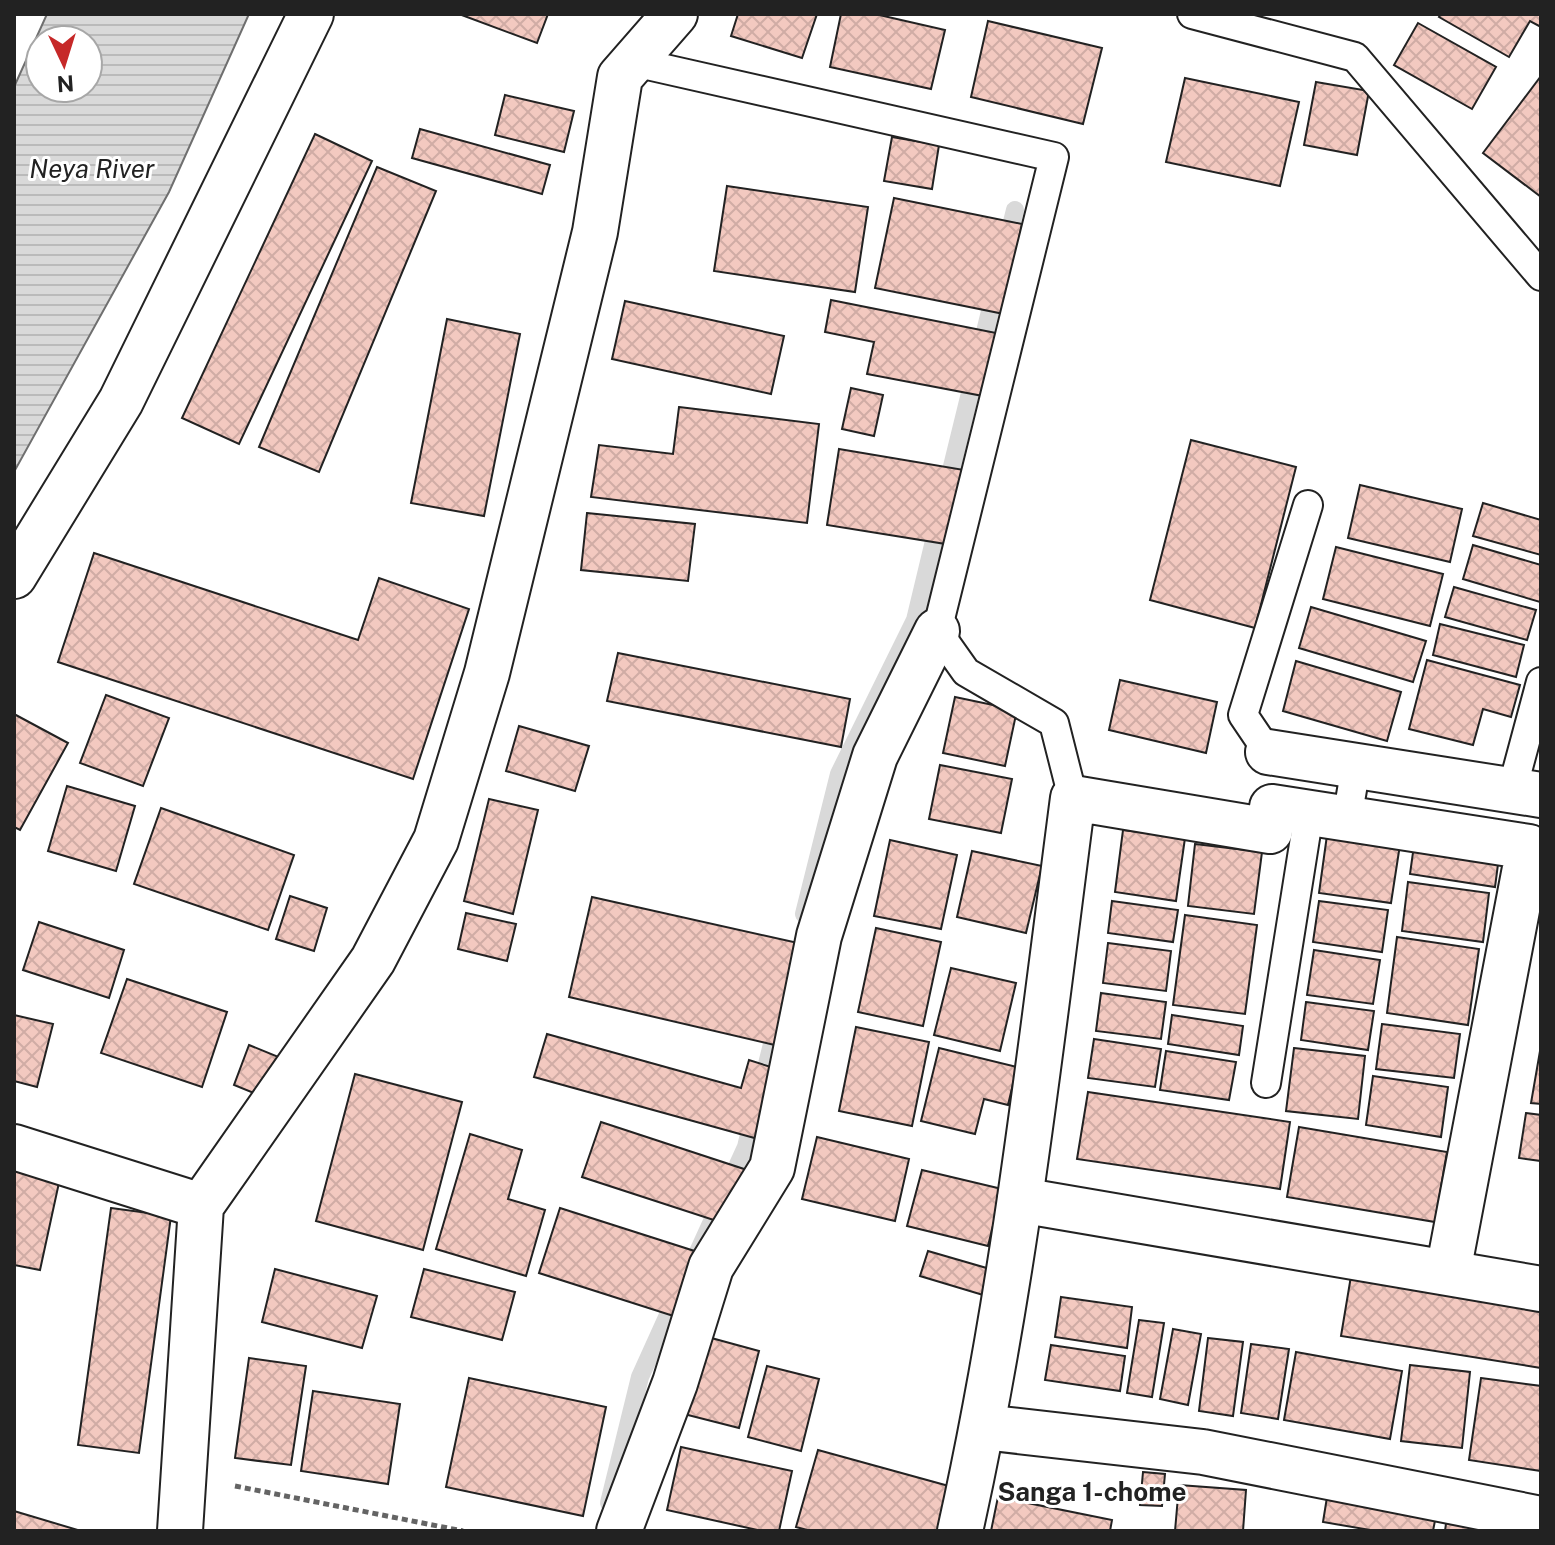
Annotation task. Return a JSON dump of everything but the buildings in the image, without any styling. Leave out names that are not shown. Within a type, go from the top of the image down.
[{"type":"street","points":[[14,576],[121,401],[311,14]]},
{"type":"street","points":[[180,1531],[201,1206],[373,960],[436,840],[487,673],[591,248],[620,77],[675,14]]},
{"type":"street","points":[[619,1531],[675,1383],[711,1267],[772,1168],[819,936],[875,756],[937,631]]},
{"type":"street","points":[[1268,752],[1526,793]]},
{"type":"street","points":[[960,1531],[983,1427],[1020,1200],[1073,798],[1270,831],[1272,807],[1529,847],[1448,1272]]},
{"type":"street","points":[[14,1147],[201,1206]]},
{"type":"street","points":[[1020,1200],[1541,1289]]},
{"type":"street","points":[[983,1427],[1203,1452],[1541,1519]]},
{"type":"lane","points":[[1192,14],[1355,57],[1541,276]]},
{"type":"lane","points":[[634,62],[1054,157],[937,631],[966,672],[1054,723],[1073,798]]},
{"type":"lane","points":[[1268,752],[1243,715],[1308,505]]},
{"type":"lane","points":[[1526,793],[1541,682]]},
{"type":"lane","points":[[1266,1083],[1328,816],[1356,766]]},
{"type":"path","points":[[183,1476],[463,1531]]},
{"type":"water","name":"Neya River","points":[[47,14],[249,14],[169,192],[14,472],[14,87],[24,65],[24,104],[104,104],[104,24],[42,24]]},
{"type":"waterway","points":[[1006,246],[1015,210]]},
{"type":"waterway","points":[[946,491],[996,287]]},
{"type":"waterway","points":[[804,914],[839,774],[915,620],[939,520]]},
{"type":"waterway","points":[[761,1088],[778,1020]]},
{"type":"waterway","points":[[698,1252],[746,1147],[754,1113]]},
{"type":"waterway","points":[[609,1503],[640,1377],[678,1293]]},
{"type":"district","name":"Sanga 1-chome","points":[[1092,1491]]}]
